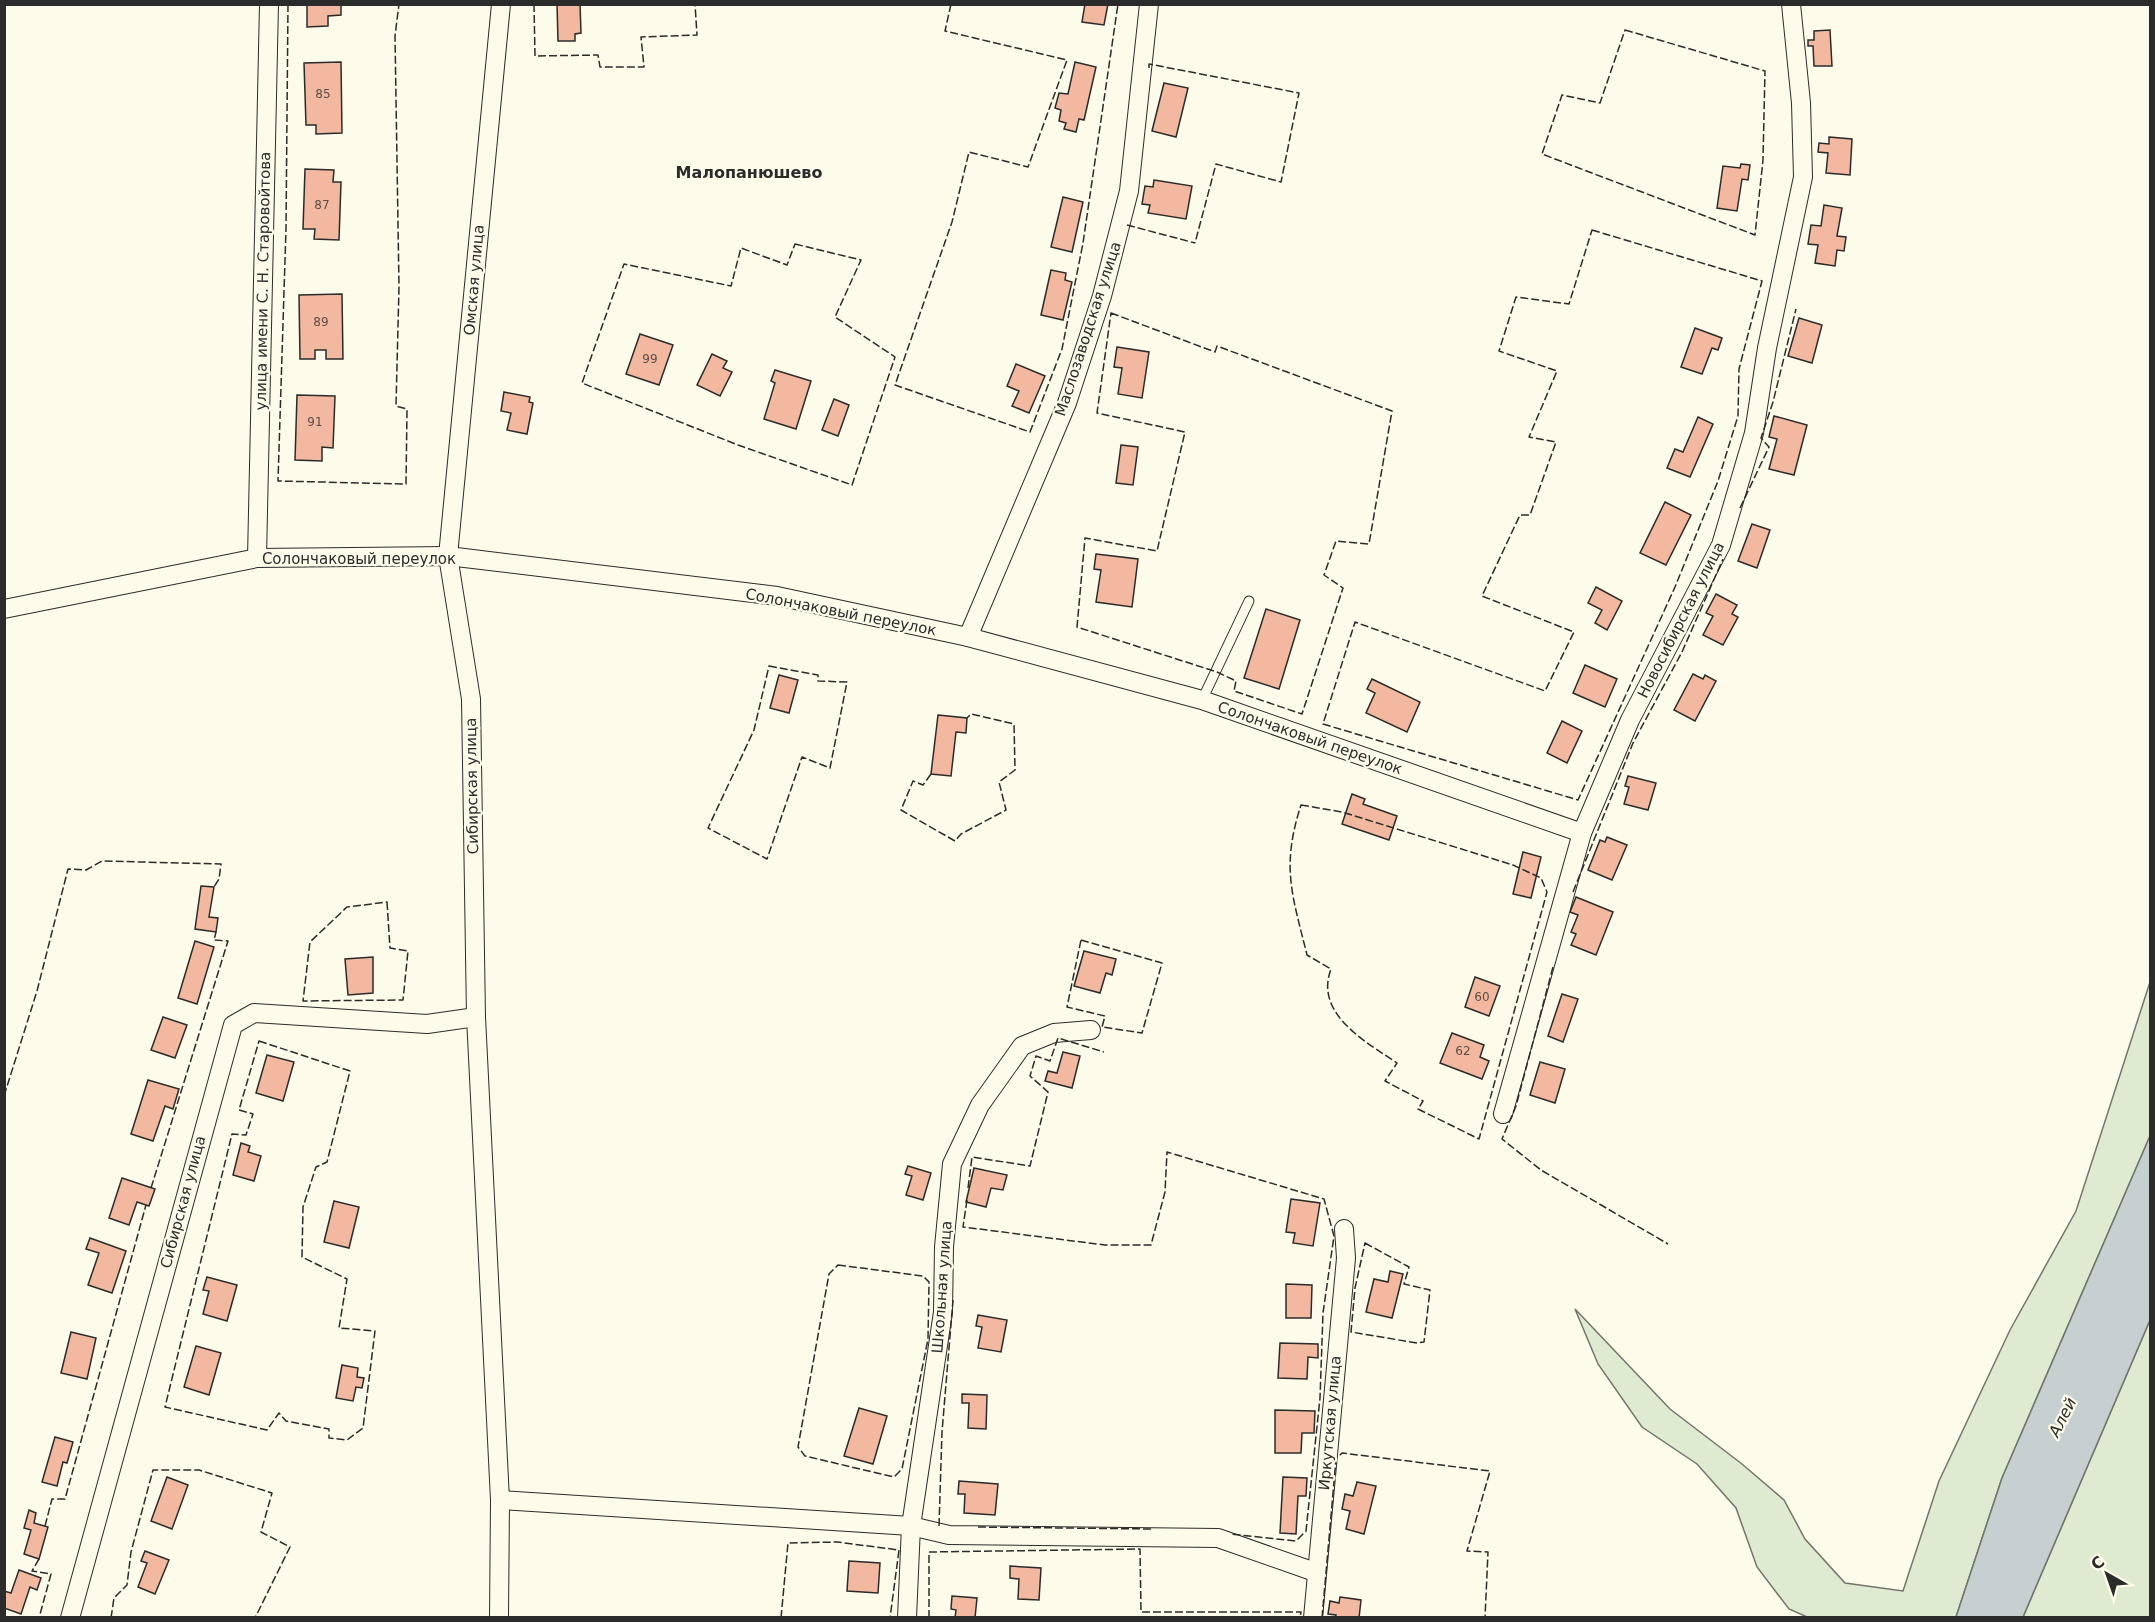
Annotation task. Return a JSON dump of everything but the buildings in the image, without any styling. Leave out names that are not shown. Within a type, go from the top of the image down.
[{"type":"street","name":"улица имени С. Н. Старовойтова","points":[[258,558],[269,4]]},
{"type":"street","name":"Омская улица","points":[[448,556],[501,4]]},
{"type":"street","name":"Маслозаводская улица","points":[[968,637],[1066,403],[1101,296],[1129,191],[1149,4]]},
{"type":"street","name":"Новосибирская улица","points":[[1503,1114],[1582,833],[1630,720],[1721,544],[1754,433],[1767,348],[1803,177],[1801,103],[1791,4]]},
{"type":"street","name":"Солончаковый переулок","points":[[4,609],[258,558],[448,556],[777,596],[968,637],[1202,700],[1582,833]]},
{"type":"street","name":"Сибирская улица","points":[[448,556],[471,699],[476,1017],[500,1500],[499,1617]]},
{"type":"street","name":"Сибирская улица","points":[[70,1617],[233,1025],[254,1013],[427,1024],[476,1017]]},
{"type":"street","name":"Школьная улица","points":[[907,1617],[911,1526],[943,1312],[944,1247],[952,1164],[980,1105],[1022,1046],[1054,1033],[1091,1029]]},
{"type":"street","name":"Иркутская улица","points":[[1313,1617],[1315,1572],[1346,1258],[1344,1230]]},
{"type":"street","points":[[500,1500],[911,1526],[949,1535],[1218,1538],[1315,1572]]},
{"type":"lane","points":[[1202,700],[1249,601]]},
{"type":"green space","points":[[2150,982],[2150,1136],[2002,1478],[1956,1617],[1807,1617],[1789,1609],[1757,1567],[1736,1508],[1697,1464],[1642,1427],[1598,1364],[1575,1309],[1670,1409],[1742,1464],[1784,1500],[1805,1539],[1845,1583],[1903,1591],[1939,1481],[2010,1330],[2076,1211]]},
{"type":"green space","points":[[2150,1320],[2150,1617],[2023,1617]]},
{"type":"water","name":"Алей","points":[[2150,1136],[2150,1320],[2023,1617],[1956,1617],[2002,1478]]},
{"type":"fence","points":[[288,4],[286,229],[278,481],[406,484],[407,409],[396,406],[399,287],[395,36],[399,4]]},
{"type":"fence","points":[[534,4],[535,56],[598,55],[600,67],[644,67],[641,37],[697,35],[695,4]]},
{"type":"fence","points":[[951,4],[945,31],[1067,60],[1028,167],[969,152],[952,222],[895,385],[1030,432],[1062,349],[1083,243],[1118,4]]},
{"type":"fence","points":[[1625,30],[1765,71],[1763,160],[1755,235],[1542,154],[1562,95],[1600,103],[1625,30]]},
{"type":"fence","points":[[1149,68],[1149,64],[1299,93],[1281,182],[1216,164],[1195,243]]},
{"type":"fence","points":[[1127,225],[1195,243]]},
{"type":"fence","points":[[1592,230],[1762,281],[1739,369],[1738,416],[1718,481],[1675,587],[1578,800],[1323,724],[1355,622],[1545,691],[1574,632],[1482,596],[1520,515],[1530,515],[1556,442],[1529,437],[1557,371],[1499,351],[1516,297],[1569,304],[1592,230]]},
{"type":"fence","points":[[795,244],[861,260],[835,317],[895,357],[852,485],[738,445],[582,383],[624,264],[731,286],[741,248],[787,265],[795,244]]},
{"type":"fence","points":[[1740,508],[1769,447],[1761,438],[1773,402],[1796,309]]},
{"type":"fence","points":[[1111,313],[1215,352],[1217,346],[1392,411],[1369,544],[1336,541],[1324,575],[1343,588],[1302,714],[1234,691],[1236,681],[1217,672],[1077,627],[1085,538],[1157,551],[1185,432],[1097,413],[1111,313]]},
{"type":"fence","points":[[1573,892],[1633,743],[1682,652],[1723,559]]},
{"type":"fence","points":[[769,666],[818,675],[818,681],[847,682],[830,768],[802,757],[767,859],[708,828],[754,730],[769,666]]},
{"type":"fence","points":[[931,774],[923,785],[913,781],[901,810],[955,841],[961,834],[1006,810],[999,782],[1015,770],[1014,724],[971,714],[967,718]]},
{"type":"fence","points":[[1301,805],[1342,812],[1513,865],[1541,878],[1547,892],[1479,1139],[1418,1109],[1423,1101],[1385,1081],[1397,1063],[1358,1036],[1336,1013],[1330,1000],[1328,985],[1331,969],[1307,955],[1293,897],[1291,846],[1301,805]]},
{"type":"fence","points":[[4,1096],[37,991],[68,869],[86,870],[102,861],[221,864],[219,879],[214,887]]},
{"type":"fence","points":[[387,902],[390,948],[408,951],[403,1000],[303,1001],[310,942],[347,907],[387,902]]},
{"type":"fence","points":[[151,1188],[228,941],[214,940],[216,932]]},
{"type":"fence","points":[[1081,940],[1162,963],[1142,1033],[1102,1027],[1105,1016],[1067,1007],[1081,940]]},
{"type":"fence","points":[[1553,967],[1516,1106],[1502,1139],[1541,1170],[1668,1244]]},
{"type":"fence","points":[[968,1188],[972,1157],[1030,1166],[1048,1092],[1030,1076],[1036,1056],[1050,1061],[1058,1038],[1104,1052]]},
{"type":"fence","points":[[259,1041],[350,1071],[327,1162],[316,1167],[303,1207],[302,1257],[347,1279],[339,1328],[375,1331],[363,1428],[347,1440],[329,1438],[329,1429],[286,1421],[279,1413],[267,1430],[165,1407],[232,1134],[246,1135],[253,1114],[239,1110],[259,1041]]},
{"type":"fence","points":[[967,1200],[963,1227],[1105,1245],[1151,1245],[1165,1192],[1167,1152],[1324,1199],[1334,1236],[1323,1313],[1320,1398],[1306,1531],[1296,1541],[1230,1534]]},
{"type":"fence","points":[[45,1526],[52,1499],[65,1499],[146,1205]]},
{"type":"fence","points":[[1365,1243],[1409,1267],[1404,1284],[1430,1290],[1424,1342],[1417,1343],[1351,1332],[1355,1288],[1365,1243]]},
{"type":"fence","points":[[838,1265],[923,1276],[929,1282],[928,1339],[902,1469],[894,1477],[805,1456],[798,1447],[829,1274],[838,1265]]},
{"type":"fence","points":[[939,1526],[942,1432],[953,1300]]},
{"type":"fence","points":[[1322,1618],[1336,1459],[1342,1453],[1490,1471],[1467,1551],[1488,1552],[1485,1618]]},
{"type":"fence","points":[[111,1618],[114,1598],[127,1585],[131,1552],[153,1470],[199,1470],[272,1493],[261,1532],[290,1547],[255,1618]]},
{"type":"fence","points":[[978,1527],[1152,1529]]},
{"type":"fence","points":[[781,1618],[788,1543],[837,1542],[899,1550],[890,1618]]},
{"type":"fence","points":[[929,1618],[929,1552],[1140,1549],[1141,1612],[1301,1612],[1300,1618]]},
{"type":"fence","points":[[39,1559],[32,1571],[51,1574],[39,1618]]},
{"type":"district","name":"Малопанюшево","points":[[749,172]]}]
